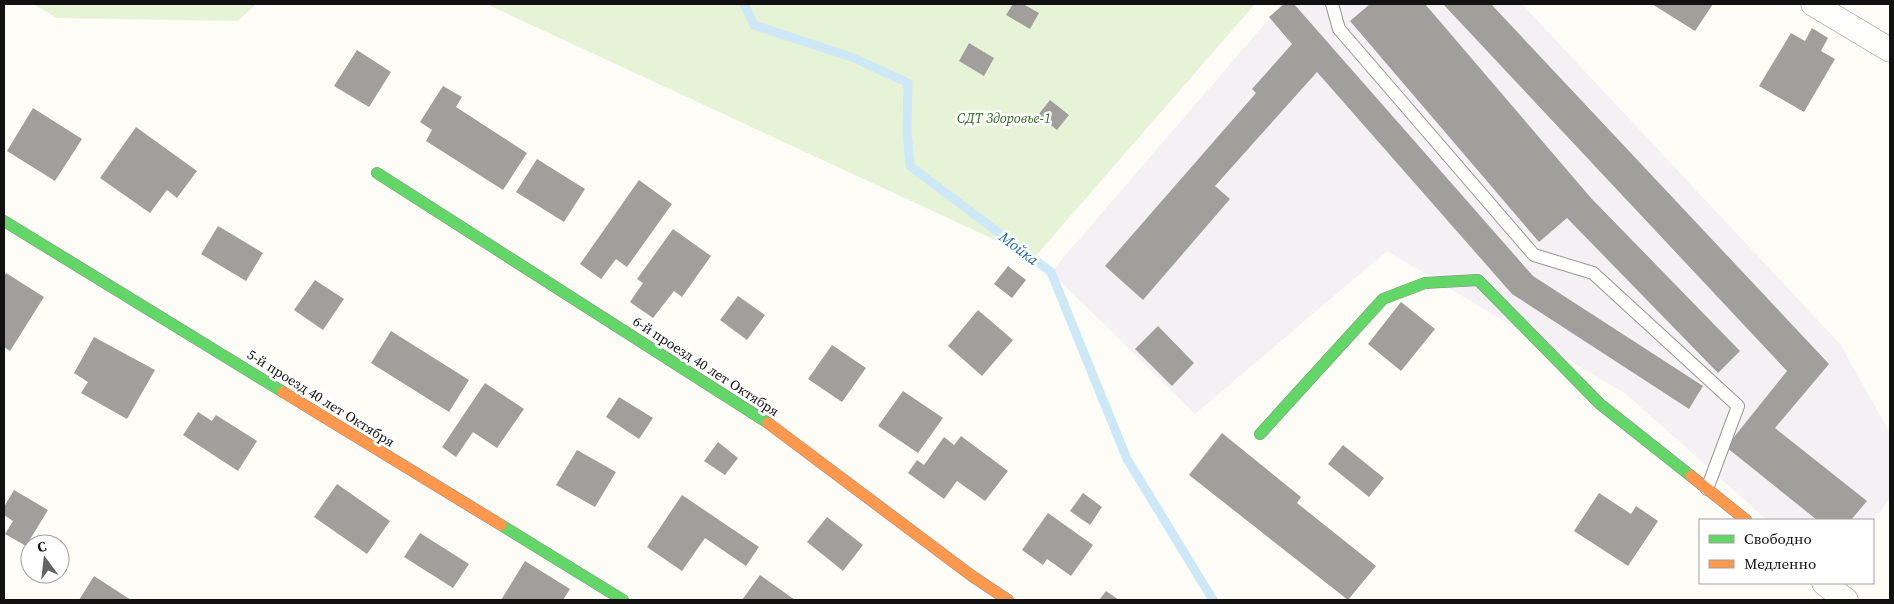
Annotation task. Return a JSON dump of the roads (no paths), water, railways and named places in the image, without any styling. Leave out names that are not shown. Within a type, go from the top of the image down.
[{"type":"street","points":[[1813,4],[1890,50]]},
{"type":"street","name":"6-й проезд 40 лет Октября","points":[[377,173],[782,433],[972,576],[1008,600]]},
{"type":"street","name":"5-й проезд 40 лет Октября","points":[[4,221],[623,600]]},
{"type":"street","points":[[1260,434],[1383,298],[1425,283],[1478,280],[1600,404],[1745,519]]},
{"type":"street","points":[[1825,584],[1846,600]]},
{"type":"lane","points":[[1332,4],[1339,29],[1534,255],[1593,273],[1738,406],[1707,489]]},
{"type":"waterway","name":"Мойка","points":[[744,4],[754,25],[854,58],[908,83],[907,131],[910,166],[1051,272],[1127,459],[1213,600]]},
{"type":"park label","name":"СДТ Здоровье-1","points":[[1004,118]]}]
